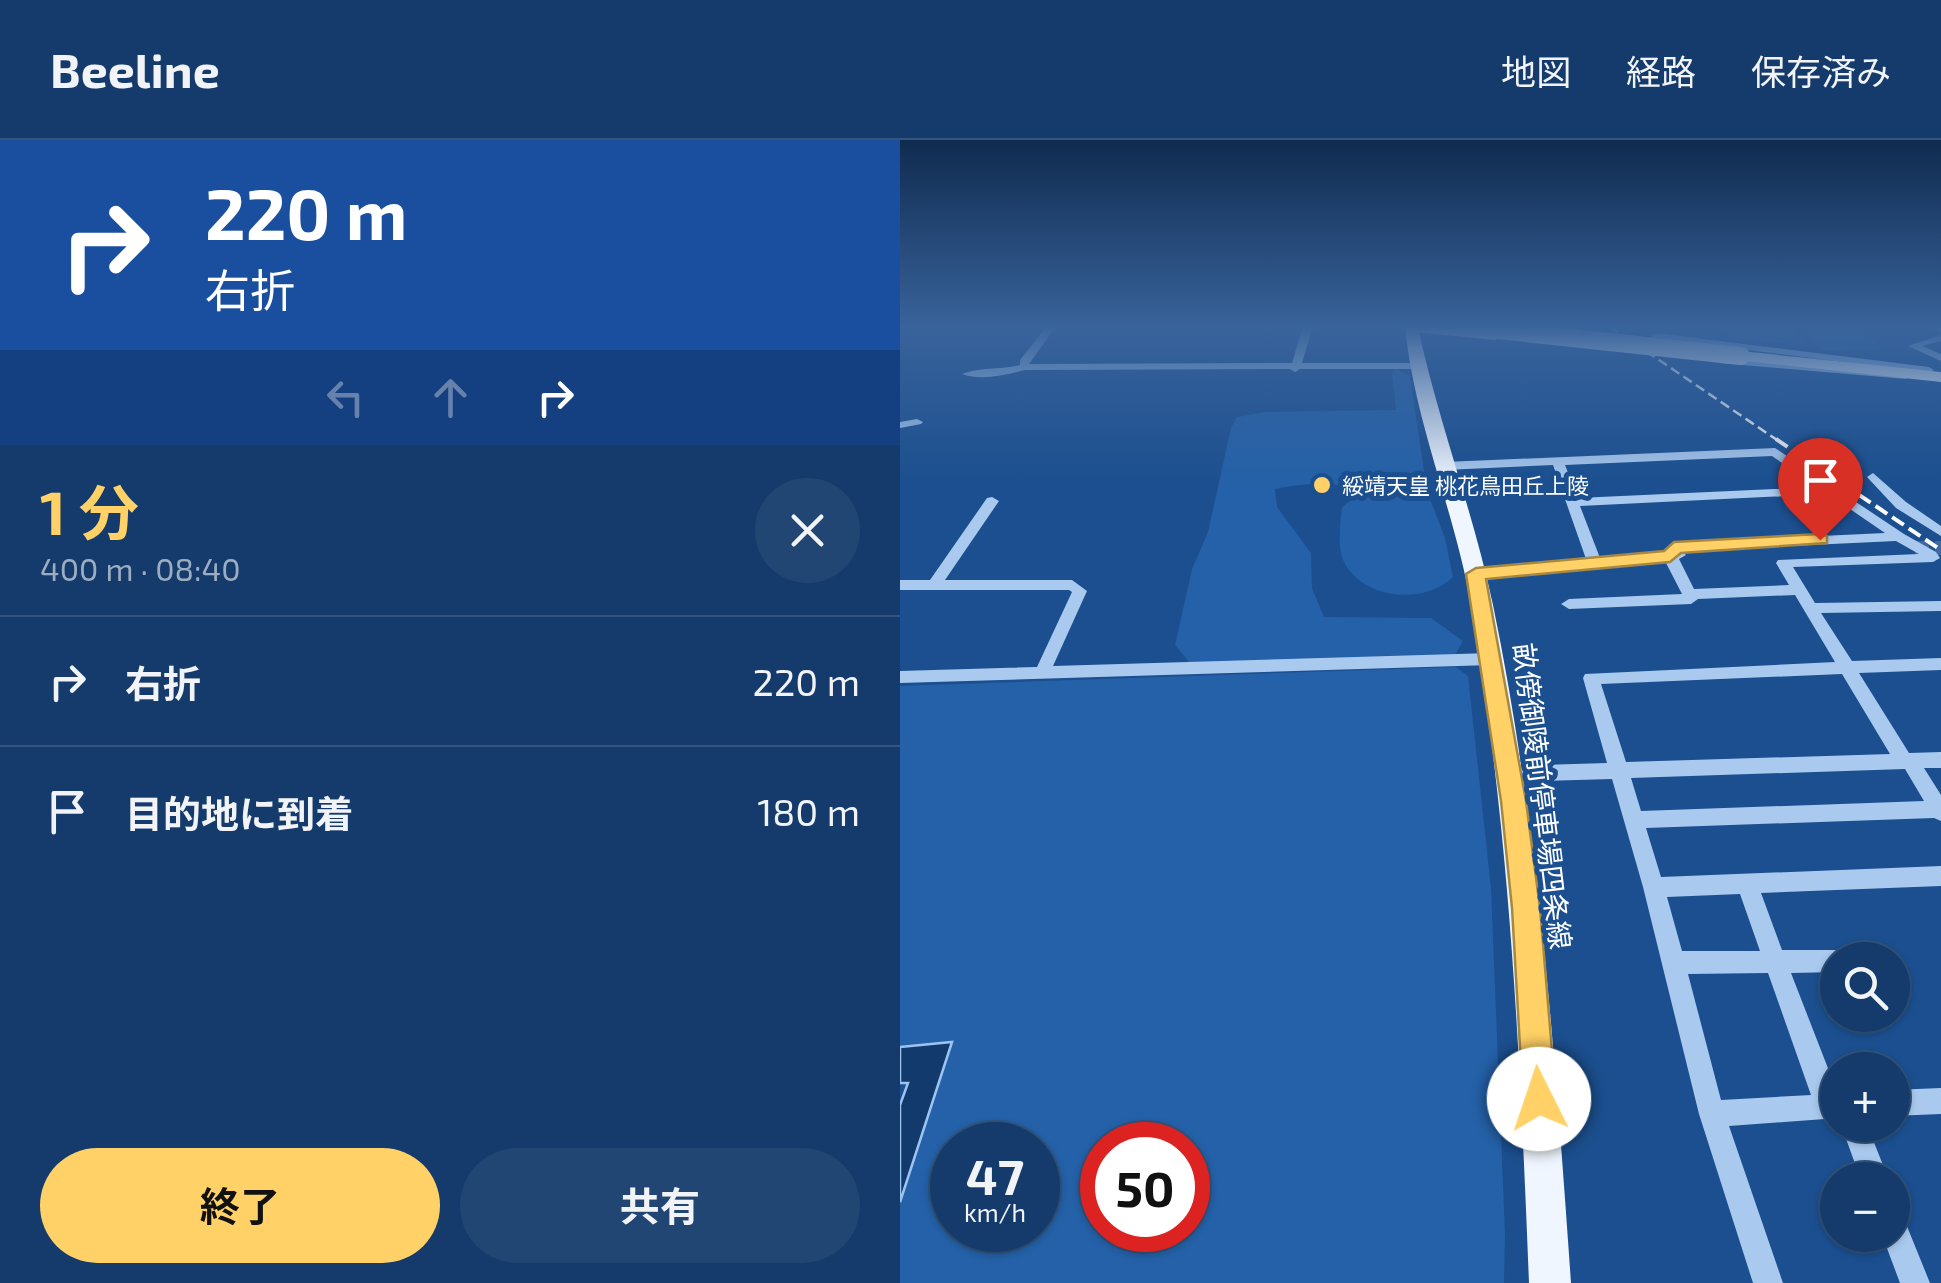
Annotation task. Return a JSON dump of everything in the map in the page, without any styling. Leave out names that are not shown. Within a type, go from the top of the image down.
[{"type":"main road","name":"畝傍御陵前停車場四条線","points":[[1422,379],[1476,574],[1510,774],[1530,958],[1550,1283]]},
{"type":"street","points":[[900,425],[917,422]]},
{"type":"street","points":[[1445,466],[1775,452],[1937,561]]},
{"type":"street","points":[[1558,461],[1594,562]]},
{"type":"street","points":[[1874,477],[1901,505],[1941,532]]},
{"type":"street","points":[[1573,502],[1832,490]]},
{"type":"street","points":[[936,584],[992,501]]},
{"type":"street","points":[[1670,556],[1674,547],[1899,537]]},
{"type":"street","points":[[1476,574],[1670,556],[1914,548]]},
{"type":"street","points":[[1569,604],[1691,599],[1670,556]]},
{"type":"street","points":[[1937,561],[1784,563],[1940,810]]},
{"type":"street","points":[[900,585],[1072,585],[1080,591],[1042,673]]},
{"type":"street","points":[[1689,594],[1800,590]]},
{"type":"street","points":[[1811,608],[1941,606]]},
{"type":"street","points":[[900,678],[1491,659]]},
{"type":"street","points":[[1768,1283],[1712,1114],[1654,887],[1592,678],[1941,664]]},
{"type":"street","points":[[1510,774],[1941,760]]},
{"type":"street","points":[[1634,820],[1940,810]]},
{"type":"street","points":[[1654,887],[1941,876]]},
{"type":"street","points":[[1747,884],[1820,1074]]},
{"type":"street","points":[[1674,962],[1820,961]]},
{"type":"street","points":[[1910,1102],[1941,1100]]},
{"type":"street","points":[[1712,1114],[1820,1107]]},
{"type":"street","points":[[1903,1252],[1916,1283]]},
{"type":"shaded area","points":[[1393,379],[1410,379],[1427,491],[1445,538],[1453,577],[1427,592],[1411,595],[1379,591],[1353,575],[1340,550],[1341,513],[1342,507],[1362,492],[1329,484],[1286,487],[1275,489],[1277,507],[1311,553],[1312,588],[1324,617],[1431,618],[1463,641],[1452,661],[1199,674],[1175,645],[1192,569],[1208,532],[1231,428],[1237,417],[1266,412],[1396,410]]},
{"type":"shaded area","points":[[1456,667],[1468,676],[1491,888],[1504,1283],[900,1283],[900,1202],[952,1043],[900,1047],[900,686]]},
{"type":"shaded area","points":[[952,1042],[900,1202],[900,1105],[908,1083],[900,1083],[900,1047]]},
{"type":"tunnel","points":[[1915,548],[1941,548]]},
{"type":"railway","points":[[1688,379],[1780,442]]},
{"type":"railway","points":[[1776,439],[1941,550]]},
{"type":"place","name":"綏靖天皇 桃花鳥田丘上陵","points":[[1322,485]]},
{"type":"route","points":[[1539,1099],[1526,908],[1510,774],[1476,574],[1670,556],[1674,547],[1820,540]]}]
